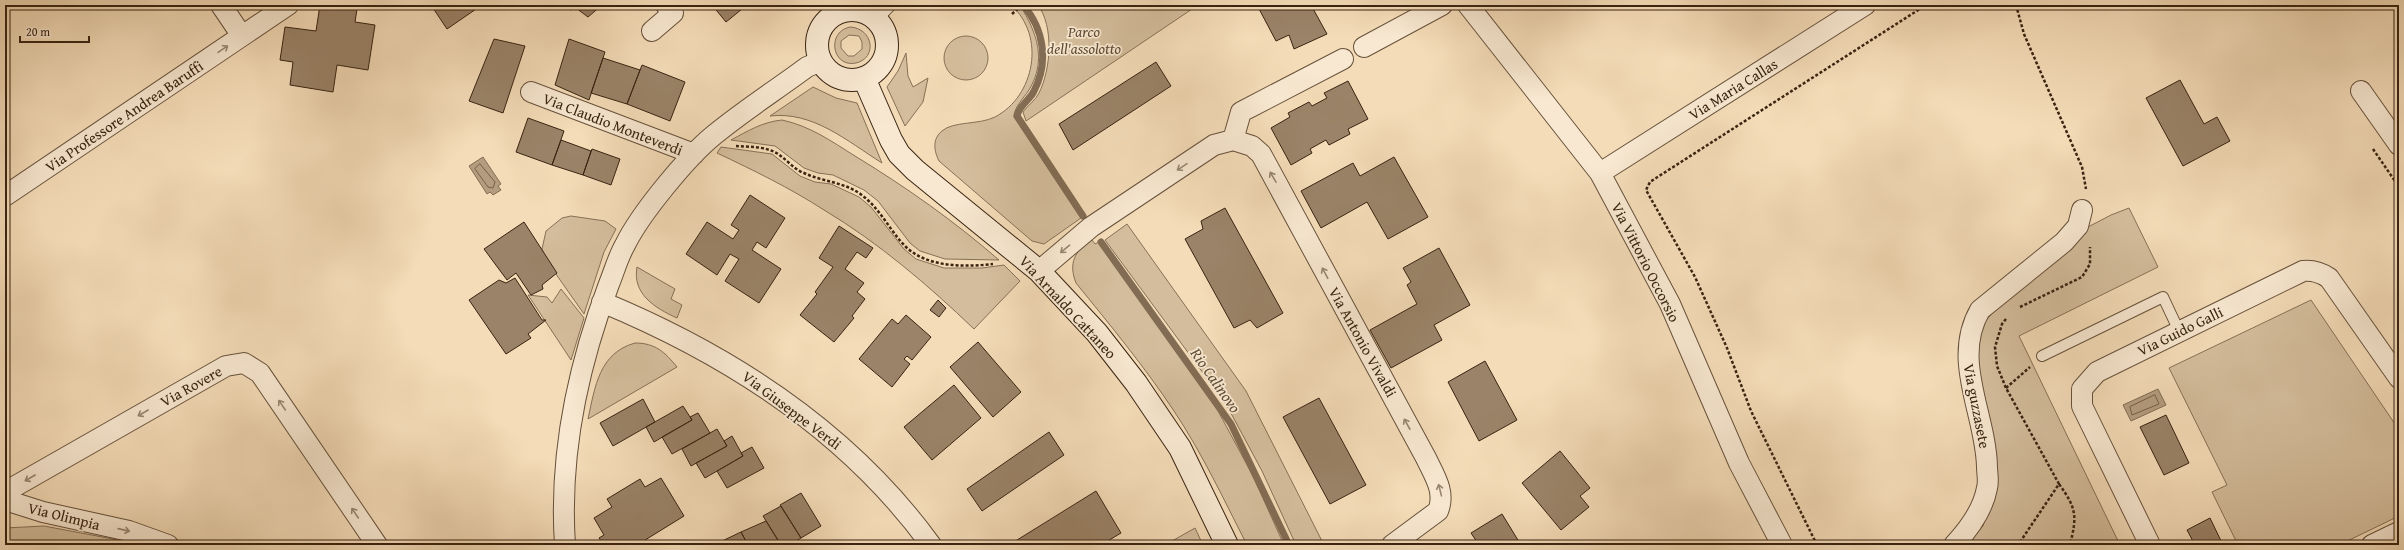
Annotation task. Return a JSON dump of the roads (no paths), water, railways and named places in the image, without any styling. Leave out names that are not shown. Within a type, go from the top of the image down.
[{"type":"street","points":[[221,5],[242,36]]},
{"type":"street","name":"Via Professore Andrea Baruffi","points":[[5,196],[288,5]]},
{"type":"street","points":[[652,31],[673,13],[666,5]]},
{"type":"street","points":[[1364,47],[1442,5]]},
{"type":"street","name":"Via Vittorio Occorsio","points":[[1468,5],[1600,173],[1670,304],[1739,463],[1782,545]]},
{"type":"street","name":"Via Maria Callas","points":[[1600,173],[1865,5]]},
{"type":"street","points":[[843,8],[867,14],[884,13],[886,53],[882,64],[874,73],[864,78],[854,80],[834,75],[821,61],[818,51],[820,30],[843,8]]},
{"type":"street","points":[[1039,271],[1091,227],[1214,145],[1233,140],[1241,112],[1343,59]]},
{"type":"street","name":"Via Claudio Monteverdi","points":[[564,545],[564,470],[587,352],[602,302],[625,245],[648,209],[694,154],[714,135],[807,67],[821,61]]},
{"type":"street","name":"Via Arnaldo Cattaneo","points":[[864,78],[899,154],[915,170],[1039,271],[1097,333],[1136,383],[1180,448],[1227,545]]},
{"type":"street","points":[[2361,90],[2399,145]]},
{"type":"street","name":"Via Claudio Monteverdi","points":[[531,92],[694,154]]},
{"type":"street","name":"Via Antonio Vivaldi","points":[[1233,140],[1252,146],[1260,154],[1293,210],[1437,480],[1441,492],[1442,503],[1438,511],[1392,545]]},
{"type":"street","name":"Via guzzasete","points":[[1954,545],[1969,528],[1979,511],[1988,487],[1986,444],[1967,366],[1968,340],[1972,325],[1980,310],[2064,242],[2080,218]]},
{"type":"street","name":"Via Guido Galli","points":[[2150,545],[2082,406],[2082,388],[2097,372],[2302,271],[2317,271],[2329,278],[2399,378]]},
{"type":"street","name":"Via Giuseppe Verdi","points":[[602,302],[672,334],[752,377],[825,431],[875,479],[917,526],[931,545]]},
{"type":"street","name":"Via Rovere","points":[[5,492],[226,366],[244,364],[260,373],[377,545]]},
{"type":"street","name":"Via Olimpia","points":[[5,500],[43,512],[129,531],[168,545]]},
{"type":"street","points":[[2372,545],[2399,532]]},
{"type":"lane","points":[[2042,356],[2163,297],[2179,331]]},
{"type":"water","points":[[483,157],[501,184],[498,186],[501,190],[493,195],[490,192],[487,194],[469,166]]},
{"type":"water","points":[[2158,389],[2166,405],[2131,421],[2123,405]]},
{"type":"waterway","name":"Rio Calinovo","points":[[1023,5],[1036,24],[1040,35],[1043,57],[1039,80],[1034,91],[1022,106],[1017,116],[1083,216]]},
{"type":"waterway","name":"Rio Calinovo","points":[[1101,242],[1231,424],[1289,545]]},
{"type":"park label","name":"Parco dell'assolotto","points":[[1084,40]]}]
